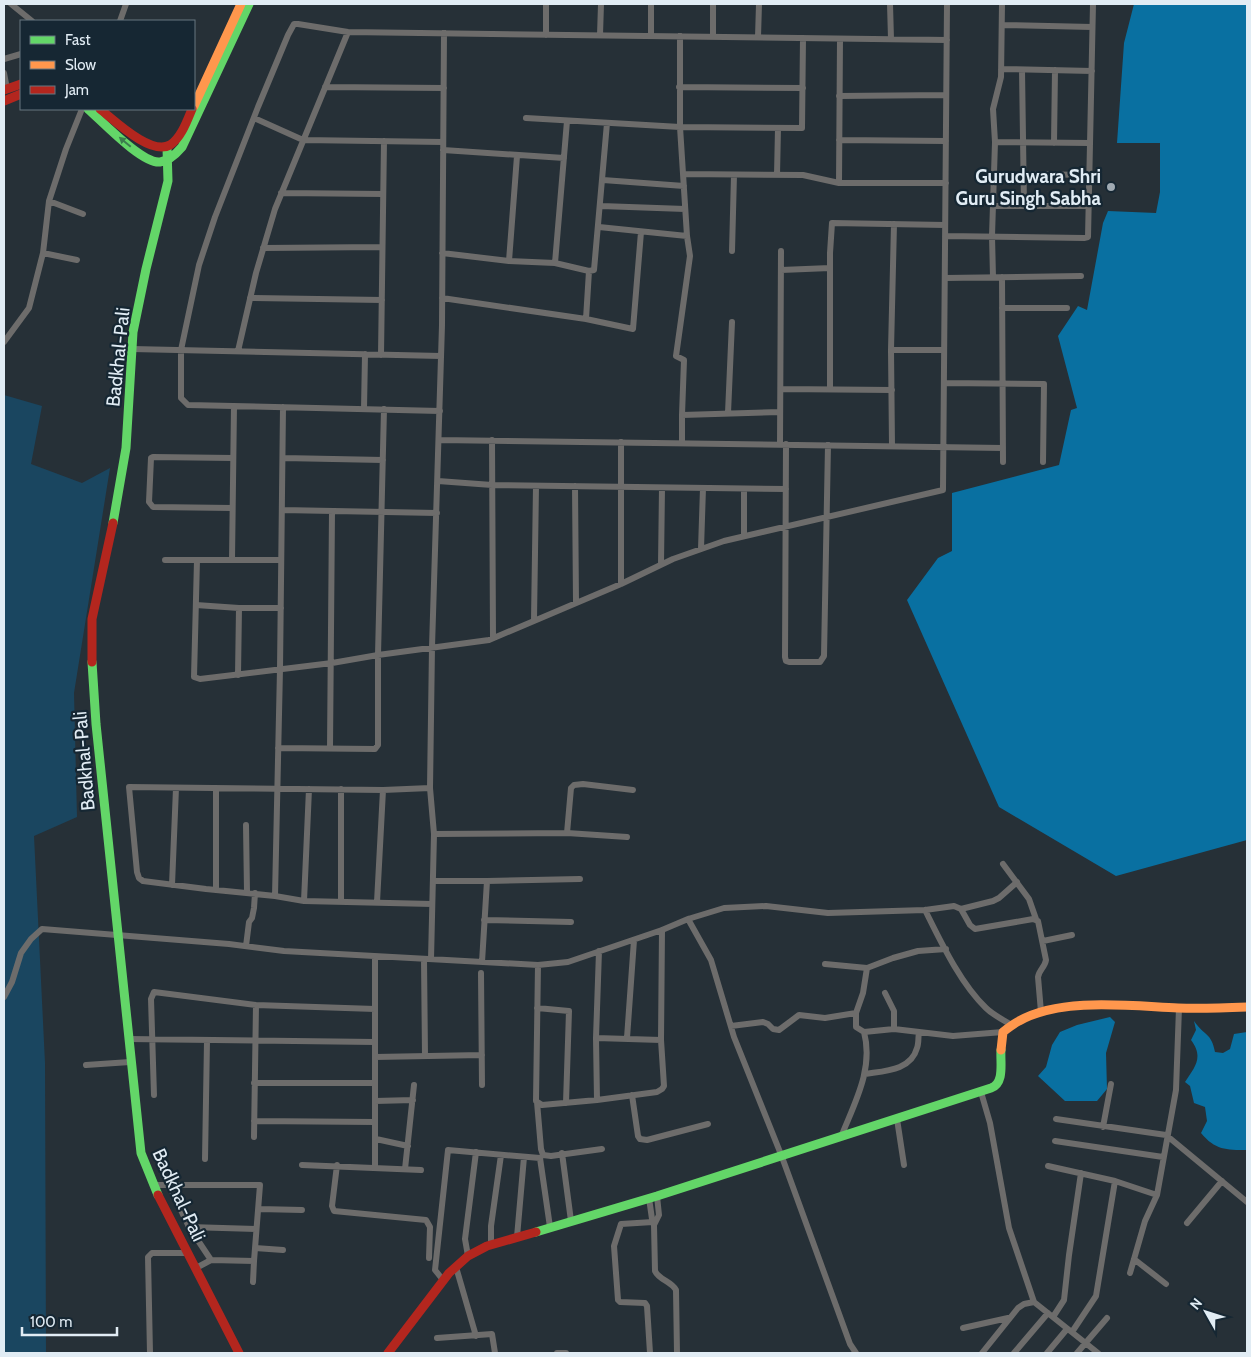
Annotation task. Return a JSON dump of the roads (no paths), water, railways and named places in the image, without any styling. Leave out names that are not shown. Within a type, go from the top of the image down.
[{"type":"street","points":[[11,4],[31,20]]},
{"type":"street","points":[[120,20],[126,4]]},
{"type":"street","points":[[195,103],[241,4]]},
{"type":"street","points":[[89,110],[127,144],[149,160],[158,162],[168,160],[182,147],[249,4]]},
{"type":"street","points":[[546,4],[546,35]]},
{"type":"street","points":[[600,35],[601,4]]},
{"type":"street","points":[[651,4],[651,36]]},
{"type":"street","points":[[713,4],[713,37]]},
{"type":"street","points":[[758,38],[759,4]]},
{"type":"street","points":[[890,4],[891,39]]},
{"type":"street","points":[[197,560],[194,676],[200,679],[332,663],[378,654],[493,638],[621,584],[661,564],[724,541],[943,490],[947,4]]},
{"type":"street","points":[[993,277],[992,236],[995,142],[993,109],[1001,70],[1002,4]]},
{"type":"street","points":[[945,236],[1087,238],[1089,235],[1093,4]]},
{"type":"street","points":[[440,411],[188,405],[181,398],[181,350],[199,265],[215,217],[254,118],[294,24],[348,32],[947,40]]},
{"type":"street","points":[[1002,25],[1092,27]]},
{"type":"street","points":[[238,351],[263,248],[275,209],[348,32]]},
{"type":"street","points":[[425,1056],[434,834],[430,788],[432,647],[440,411],[444,33]]},
{"type":"street","points":[[680,36],[680,127],[690,256],[676,356],[684,360],[682,443]]},
{"type":"street","points":[[526,118],[680,127],[802,128],[803,38]]},
{"type":"street","points":[[839,183],[840,39]]},
{"type":"street","points":[[4,59],[20,54]]},
{"type":"street","points":[[1001,70],[1092,70]]},
{"type":"street","points":[[1022,70],[1024,206]]},
{"type":"street","points":[[1054,143],[1055,70]]},
{"type":"street","points":[[4,73],[5,90],[20,84]]},
{"type":"street","points":[[325,87],[444,88]]},
{"type":"street","points":[[679,87],[802,88]]},
{"type":"street","points":[[4,101],[20,94]]},
{"type":"street","points":[[840,96],[946,95]]},
{"type":"street","points":[[4,342],[29,308],[43,253],[49,201],[66,149],[82,110]]},
{"type":"street","points":[[101,110],[152,147],[161,149],[167,148],[180,133],[192,110]]},
{"type":"street","points":[[254,118],[303,140],[443,142]]},
{"type":"street","points":[[554,263],[567,120]]},
{"type":"street","points":[[442,253],[509,262],[554,263],[590,271],[594,270],[607,123]]},
{"type":"street","points":[[777,175],[778,128]]},
{"type":"street","points":[[839,140],[946,141]]},
{"type":"street","points":[[381,355],[384,141]]},
{"type":"street","points":[[995,142],[1090,143]]},
{"type":"street","name":"Badkhal-Pali","points":[[167,148],[168,181],[146,268],[134,332],[126,448],[92,619],[91,646],[96,724],[141,1154],[154,1185],[239,1353]]},
{"type":"street","points":[[443,150],[564,158]]},
{"type":"street","points":[[509,262],[517,156]]},
{"type":"street","points":[[683,174],[803,175],[839,183],[946,183]]},
{"type":"street","points":[[1024,174],[1089,175]]},
{"type":"street","points":[[732,250],[734,175]]},
{"type":"street","points":[[603,180],[684,186]]},
{"type":"street","points":[[281,193],[383,194]]},
{"type":"street","points":[[49,201],[82,214]]},
{"type":"street","points":[[601,206],[685,209]]},
{"type":"street","points":[[994,206],[1089,206]]},
{"type":"street","points":[[830,389],[832,223],[945,225]]},
{"type":"street","points":[[892,446],[891,350],[894,224]]},
{"type":"street","points":[[599,227],[687,236]]},
{"type":"street","points":[[442,298],[586,319],[633,329],[641,232]]},
{"type":"street","points":[[263,248],[382,247]]},
{"type":"street","points":[[781,251],[782,389],[780,412],[786,489],[785,657],[786,661],[789,662],[820,662],[824,656],[828,445]]},
{"type":"street","points":[[43,253],[77,260]]},
{"type":"street","points":[[781,270],[830,268]]},
{"type":"street","points":[[586,319],[590,271]]},
{"type":"street","points":[[945,278],[1081,276]]},
{"type":"street","points":[[1002,277],[1003,462]]},
{"type":"street","points":[[250,298],[382,300]]},
{"type":"street","points":[[1002,308],[1067,308]]},
{"type":"street","points":[[728,414],[732,322]]},
{"type":"street","points":[[132,348],[441,356]]},
{"type":"street","points":[[891,350],[944,350]]},
{"type":"street","points":[[364,354],[364,409]]},
{"type":"street","points":[[944,383],[1044,384],[1042,462]]},
{"type":"street","points":[[782,389],[892,390]]},
{"type":"street","points":[[232,560],[234,406]]},
{"type":"street","points":[[275,896],[282,560],[283,407]]},
{"type":"street","points":[[278,748],[375,749],[378,745],[378,654],[384,410]]},
{"type":"street","points":[[682,414],[780,412]]},
{"type":"street","points":[[439,440],[1003,448]]},
{"type":"street","points":[[492,440],[493,638]]},
{"type":"street","points":[[621,442],[621,584]]},
{"type":"street","points":[[232,508],[153,507],[149,502],[151,458],[233,458]]},
{"type":"street","points":[[283,458],[383,460]]},
{"type":"street","points":[[438,481],[492,485],[786,489]]},
{"type":"street","points":[[534,620],[536,486]]},
{"type":"street","points":[[575,486],[576,602]]},
{"type":"street","points":[[661,564],[662,488]]},
{"type":"street","points":[[701,549],[703,488]]},
{"type":"street","points":[[744,489],[744,536]]},
{"type":"street","points":[[282,510],[437,513]]},
{"type":"street","points":[[330,748],[332,511]]},
{"type":"street","points":[[166,560],[282,560]]},
{"type":"street","points":[[196,605],[281,608]]},
{"type":"street","points":[[238,675],[239,608]]},
{"type":"street","points":[[567,833],[571,788],[574,785],[583,784],[633,790]]},
{"type":"street","points":[[430,788],[383,790],[129,787],[137,872],[139,878],[144,881],[256,893],[304,901],[432,904]]},
{"type":"street","points":[[172,885],[176,788]]},
{"type":"street","points":[[216,788],[216,890]]},
{"type":"street","points":[[304,901],[309,789]]},
{"type":"street","points":[[340,789],[341,901]]},
{"type":"street","points":[[377,902],[383,790]]},
{"type":"street","points":[[246,825],[247,892]]},
{"type":"street","points":[[434,834],[567,833],[627,837]]},
{"type":"street","points":[[1003,864],[1029,899],[1036,920],[1040,923],[1046,964],[1038,977],[1041,1012]]},
{"type":"street","points":[[433,881],[580,879]]},
{"type":"street","points":[[482,962],[487,881]]},
{"type":"street","points":[[4,997],[12,982],[22,953],[31,939],[42,929],[246,946],[284,951],[538,965],[568,962],[662,930],[688,918],[724,908],[766,906],[828,913],[925,910],[954,906],[962,909],[993,901],[1017,882]]},
{"type":"street","points":[[246,946],[249,922],[254,908],[256,893]]},
{"type":"street","points":[[962,909],[970,925],[975,929],[1036,920]]},
{"type":"street","points":[[925,910],[970,990],[987,1009],[1012,1025]]},
{"type":"street","points":[[688,918],[711,960],[731,1026],[782,1157],[850,1344],[856,1353]]},
{"type":"street","points":[[484,920],[571,922]]},
{"type":"street","points":[[537,1102],[542,1105],[597,1100],[657,1092],[664,1086],[661,1040],[662,930]]},
{"type":"street","points":[[1043,941],[1072,935]]},
{"type":"street","points":[[627,1038],[634,940]]},
{"type":"street","points":[[825,964],[867,968],[918,951],[946,949]]},
{"type":"street","points":[[597,1100],[596,1038],[599,951]]},
{"type":"street","points":[[374,957],[375,1167]]},
{"type":"street","points":[[538,965],[537,1102],[541,1150],[543,1155],[551,1156],[602,1148]]},
{"type":"street","points":[[867,968],[863,993],[856,1014],[856,1027],[864,1032],[894,1029],[953,1036],[1003,1032],[1032,1014],[1076,1007],[1121,1005],[1179,1008],[1247,1007]]},
{"type":"street","points":[[481,973],[482,1085]]},
{"type":"street","points":[[154,1095],[151,999],[154,992],[256,1005],[375,1009]]},
{"type":"street","points":[[885,993],[894,1011],[894,1029]]},
{"type":"street","points":[[254,1137],[256,1005]]},
{"type":"street","points":[[537,1008],[569,1011],[566,1103]]},
{"type":"street","points":[[1130,1272],[1145,1221],[1157,1194],[1166,1135],[1176,1090],[1179,1008]]},
{"type":"street","points":[[731,1026],[763,1022],[773,1029],[779,1030],[799,1015],[825,1018],[856,1014]]},
{"type":"street","points":[[841,1137],[865,1074],[867,1057],[864,1032]]},
{"type":"street","points":[[865,1074],[894,1069],[906,1064],[917,1048],[919,1032]]},
{"type":"street","points":[[388,1353],[394,1342],[444,1280],[468,1256],[490,1245],[782,1157],[996,1086],[1000,1080],[1003,1032]]},
{"type":"street","points":[[596,1038],[661,1040]]},
{"type":"street","points":[[128,1040],[375,1042]]},
{"type":"street","points":[[205,1159],[207,1041]]},
{"type":"street","points":[[375,1057],[482,1055]]},
{"type":"street","points":[[86,1065],[130,1062]]},
{"type":"street","points":[[254,1083],[375,1083]]},
{"type":"street","points":[[405,1169],[414,1084]]},
{"type":"street","points":[[1103,1127],[1111,1084]]},
{"type":"street","points":[[981,1092],[990,1123],[1009,1228],[1034,1302],[1098,1353]]},
{"type":"street","points":[[632,1095],[640,1139],[647,1140],[708,1124]]},
{"type":"street","points":[[375,1101],[413,1100]]},
{"type":"street","points":[[896,1119],[904,1165]]},
{"type":"street","points":[[1056,1119],[1166,1135],[1247,1202]]},
{"type":"street","points":[[254,1121],[375,1122]]},
{"type":"street","points":[[376,1139],[408,1146]]},
{"type":"street","points":[[1055,1141],[1163,1156]]},
{"type":"street","points":[[444,1280],[436,1270],[448,1150],[540,1158],[550,1227]]},
{"type":"street","points":[[468,1256],[465,1239],[476,1152]]},
{"type":"street","points":[[562,1153],[571,1221]]},
{"type":"street","points":[[490,1245],[501,1155]]},
{"type":"street","points":[[517,1237],[524,1157]]},
{"type":"street","points":[[302,1165],[421,1170]]},
{"type":"street","points":[[337,1166],[332,1206],[334,1211],[426,1220],[430,1227],[429,1258]]},
{"type":"street","points":[[1048,1166],[1115,1181],[1157,1194]]},
{"type":"street","points":[[1014,1353],[1064,1300],[1082,1173]]},
{"type":"street","points":[[1046,1353],[1069,1330],[1096,1296],[1115,1181]]},
{"type":"street","points":[[1187,1223],[1222,1181]]},
{"type":"street","points":[[154,1185],[258,1184],[261,1187],[256,1228],[254,1282]]},
{"type":"street","points":[[169,1185],[189,1227],[211,1260]]},
{"type":"street","points":[[653,1197],[659,1215],[654,1224],[655,1271],[657,1275],[672,1284],[676,1290],[677,1353]]},
{"type":"street","points":[[259,1209],[302,1210]]},
{"type":"street","points":[[650,1353],[647,1306],[645,1303],[620,1302],[618,1300],[614,1246],[621,1224],[654,1224]]},
{"type":"street","points":[[189,1227],[256,1228]]},
{"type":"street","points":[[255,1248],[283,1250]]},
{"type":"street","points":[[150,1353],[148,1257],[152,1254],[188,1253]]},
{"type":"street","points":[[1134,1259],[1166,1284]]},
{"type":"street","points":[[196,1268],[211,1260],[254,1261]]},
{"type":"street","points":[[456,1267],[476,1336]]},
{"type":"street","points":[[982,1353],[1008,1318],[1024,1304],[1034,1302]]},
{"type":"street","points":[[963,1328],[1008,1318]]},
{"type":"street","points":[[1077,1353],[1107,1318]]},
{"type":"street","points":[[437,1338],[492,1334],[495,1353]]},
{"type":"street","points":[[557,1353],[566,1353]]},
{"type":"water","points":[[1134,4],[1247,4],[1247,840],[1116,876],[999,807],[907,600],[938,558],[952,551],[952,493],[1059,465],[1071,410],[1077,408],[1058,336],[1078,306],[1087,310],[1103,223],[1108,211],[1156,213],[1160,192],[1160,143],[1117,143],[1124,43]]},
{"type":"water","points":[[1110,1017],[1115,1022],[1106,1053],[1107,1089],[1097,1101],[1065,1101],[1038,1076],[1046,1067],[1052,1045],[1060,1032],[1077,1025]]},
{"type":"water","points":[[1194,1021],[1212,1041],[1215,1052],[1223,1053],[1230,1049],[1234,1034],[1247,1032],[1247,1150],[1221,1148],[1211,1143],[1201,1133],[1207,1121],[1205,1107],[1194,1103],[1190,1086],[1185,1082],[1197,1062],[1197,1052],[1191,1040],[1196,1030]]},
{"type":"place","name":"Gurudwara Shri Guru Singh Sabha","points":[[1111,187]]}]
